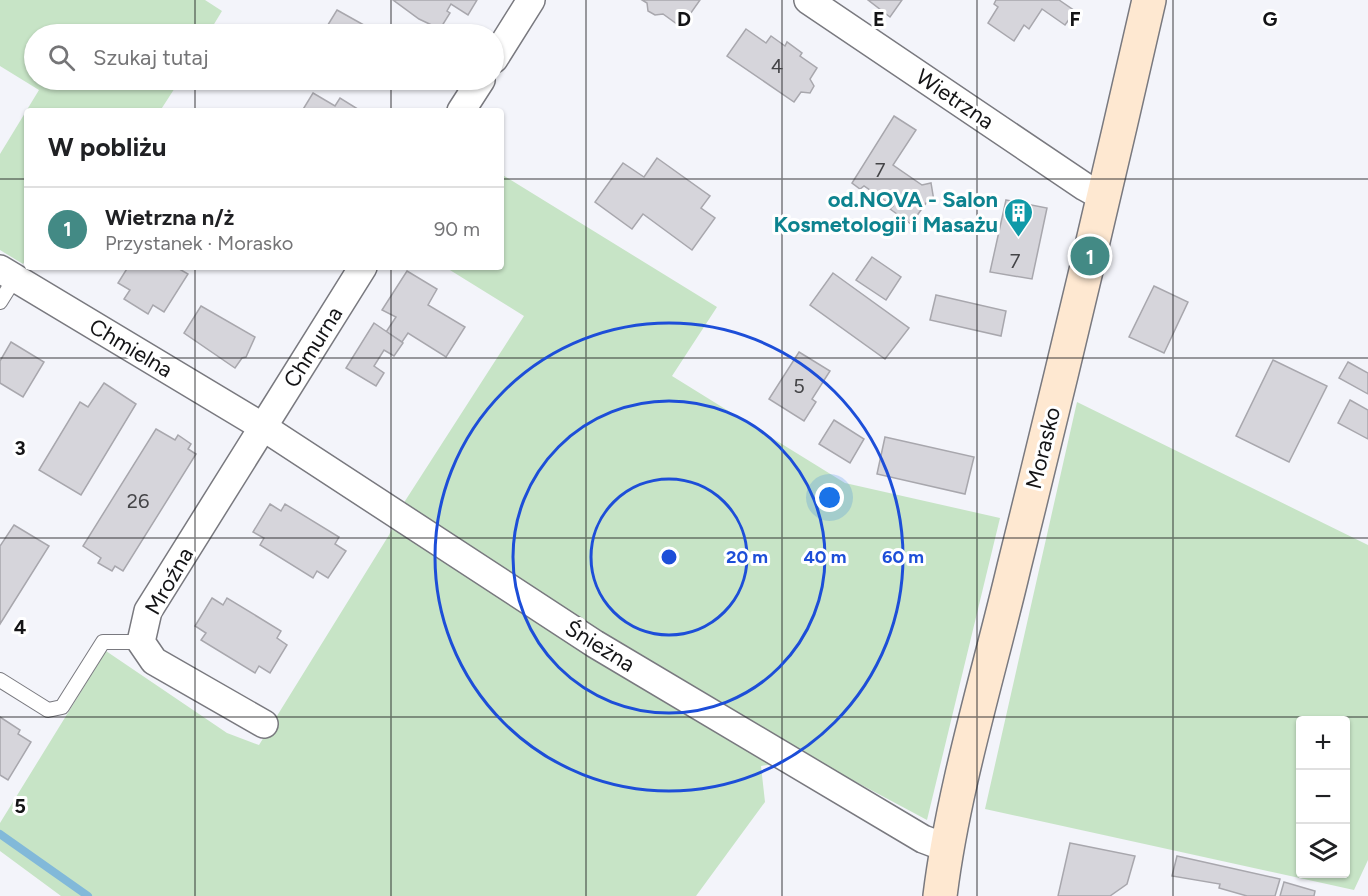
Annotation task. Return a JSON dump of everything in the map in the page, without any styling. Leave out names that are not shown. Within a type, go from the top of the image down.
[{"type":"street","points":[[504,43],[531,0]]},
{"type":"street","name":"Wietrzna","points":[[808,0],[1103,197]]},
{"type":"street","name":"Morasko","points":[[940,896],[947,848],[1149,0]]},
{"type":"street","points":[[463,108],[475,90]]},
{"type":"street","name":"Chmurna","points":[[263,427],[361,270]]},
{"type":"street","name":"Chmielna","points":[[8,273],[263,427]]},
{"type":"street","name":"Śnieżna","points":[[263,427],[595,644],[923,839],[947,848]]},
{"type":"street","name":"Mroźna","points":[[263,427],[148,611],[141,642],[154,661],[264,724]]},
{"type":"lane","points":[[0,302],[8,273]]},
{"type":"lane","points":[[0,680],[48,710],[62,708],[103,642],[141,642]]},
{"type":"green space","points":[[0,0],[205,0],[222,11],[214,24],[24,24],[24,81],[0,66]]},
{"type":"green space","points":[[39,90],[174,90],[162,108],[28,108]]},
{"type":"green space","points":[[24,115],[23,264],[0,250],[0,154]]},
{"type":"green space","points":[[504,176],[717,307],[672,376],[845,483],[1000,518],[927,820],[813,759],[761,766],[765,802],[696,896],[61,896],[0,851],[0,823],[106,651],[227,733],[259,745],[389,535],[405,501],[524,316],[450,270],[504,270]]},
{"type":"green space","points":[[1077,402],[1368,545],[1368,860],[1354,890],[1299,878],[1350,878],[1350,716],[1296,716],[1296,877],[985,809]]},
{"type":"building","points":[[393,0],[477,0],[468,15],[451,4],[447,11],[450,13],[443,24],[430,24]]},
{"type":"building","points":[[642,0],[700,0],[681,27],[663,14],[655,15],[648,11],[647,3]]},
{"type":"building","points":[[868,0],[902,0],[890,17]]},
{"type":"building","points":[[996,0],[1059,0],[1075,11],[1065,25],[1042,9],[1029,29],[1024,25],[1014,41],[988,23],[998,7],[994,4]]},
{"type":"building","points":[[337,10],[362,24],[328,24]]},
{"type":"building","points":[[746,29],[766,43],[771,36],[785,46],[787,42],[802,53],[800,56],[817,68],[810,79],[814,86],[810,93],[801,92],[794,102],[727,56]]},
{"type":"building","points":[[313,93],[335,106],[340,98],[356,108],[304,108]]},
{"type":"building","points":[[894,116],[916,130],[893,165],[922,185],[931,183],[934,201],[926,203],[911,224],[890,209],[893,206],[864,186],[860,189],[852,183]]},
{"type":"building","points":[[657,158],[710,196],[701,208],[715,218],[692,250],[643,214],[632,229],[595,202],[623,163],[644,177]]},
{"type":"building","name":"od.NOVA - Salon Kosmetologii i Masażu","points":[[1006,200],[1047,208],[1032,279],[990,272]]},
{"type":"building","points":[[872,257],[901,277],[886,300],[856,280]]},
{"type":"building","points":[[126,270],[181,270],[188,274],[164,312],[153,305],[148,314],[124,299],[130,290],[118,283]]},
{"type":"building","points":[[407,271],[437,289],[428,305],[465,327],[446,357],[408,333],[402,342],[386,332],[396,317],[382,310]]},
{"type":"building","points":[[833,273],[909,328],[885,359],[810,305]]},
{"type":"building","points":[[1154,286],[1188,302],[1164,353],[1129,337]]},
{"type":"building","points":[[936,295],[1006,311],[1001,336],[930,320]]},
{"type":"building","points":[[201,306],[255,337],[246,357],[242,358],[235,368],[184,333]]},
{"type":"building","points":[[374,323],[403,343],[394,356],[384,350],[374,366],[384,373],[376,386],[346,368]]},
{"type":"building","points":[[11,342],[44,362],[23,397],[0,383],[0,361]]},
{"type":"building","points":[[799,352],[830,371],[812,399],[816,402],[804,421],[769,399]]},
{"type":"building","points":[[1273,360],[1327,386],[1289,462],[1236,436]]},
{"type":"building","points":[[1348,362],[1368,373],[1368,394],[1339,378]]},
{"type":"building","points":[[104,383],[136,404],[81,495],[39,470],[80,402],[88,407]]},
{"type":"building","points":[[1350,400],[1368,410],[1368,439],[1338,423]]},
{"type":"building","points":[[834,420],[864,439],[850,463],[819,444]]},
{"type":"building","points":[[156,429],[175,440],[178,435],[191,444],[188,449],[196,454],[123,571],[115,566],[112,571],[98,563],[101,558],[83,546]]},
{"type":"building","points":[[885,437],[974,457],[965,494],[877,474]]},
{"type":"building","points":[[270,504],[281,511],[285,504],[339,537],[335,544],[346,551],[328,578],[317,571],[313,578],[260,545],[264,538],[253,532]]},
{"type":"building","points":[[14,525],[49,546],[0,624],[0,546]]},
{"type":"building","points":[[212,598],[223,605],[227,598],[281,631],[277,638],[287,645],[270,673],[259,666],[255,673],[201,640],[206,633],[195,626]]},
{"type":"building","points":[[0,717],[20,730],[18,734],[31,742],[8,780],[0,775]]},
{"type":"building","points":[[1070,843],[1135,856],[1127,884],[1110,896],[1058,896]]},
{"type":"building","points":[[1177,856],[1280,879],[1275,896],[1247,896],[1219,888],[1220,884],[1172,876]]},
{"type":"building","points":[[1284,882],[1315,891],[1314,896],[1280,896]]},
{"type":"waterway","points":[[0,834],[88,896]]},
{"type":"place","name":"od.NOVA - Salon Kosmetologii i Masażu","points":[[1019,238]]},
{"type":"place","name":"Wietrzna n/ż","points":[[1090,256]]}]
